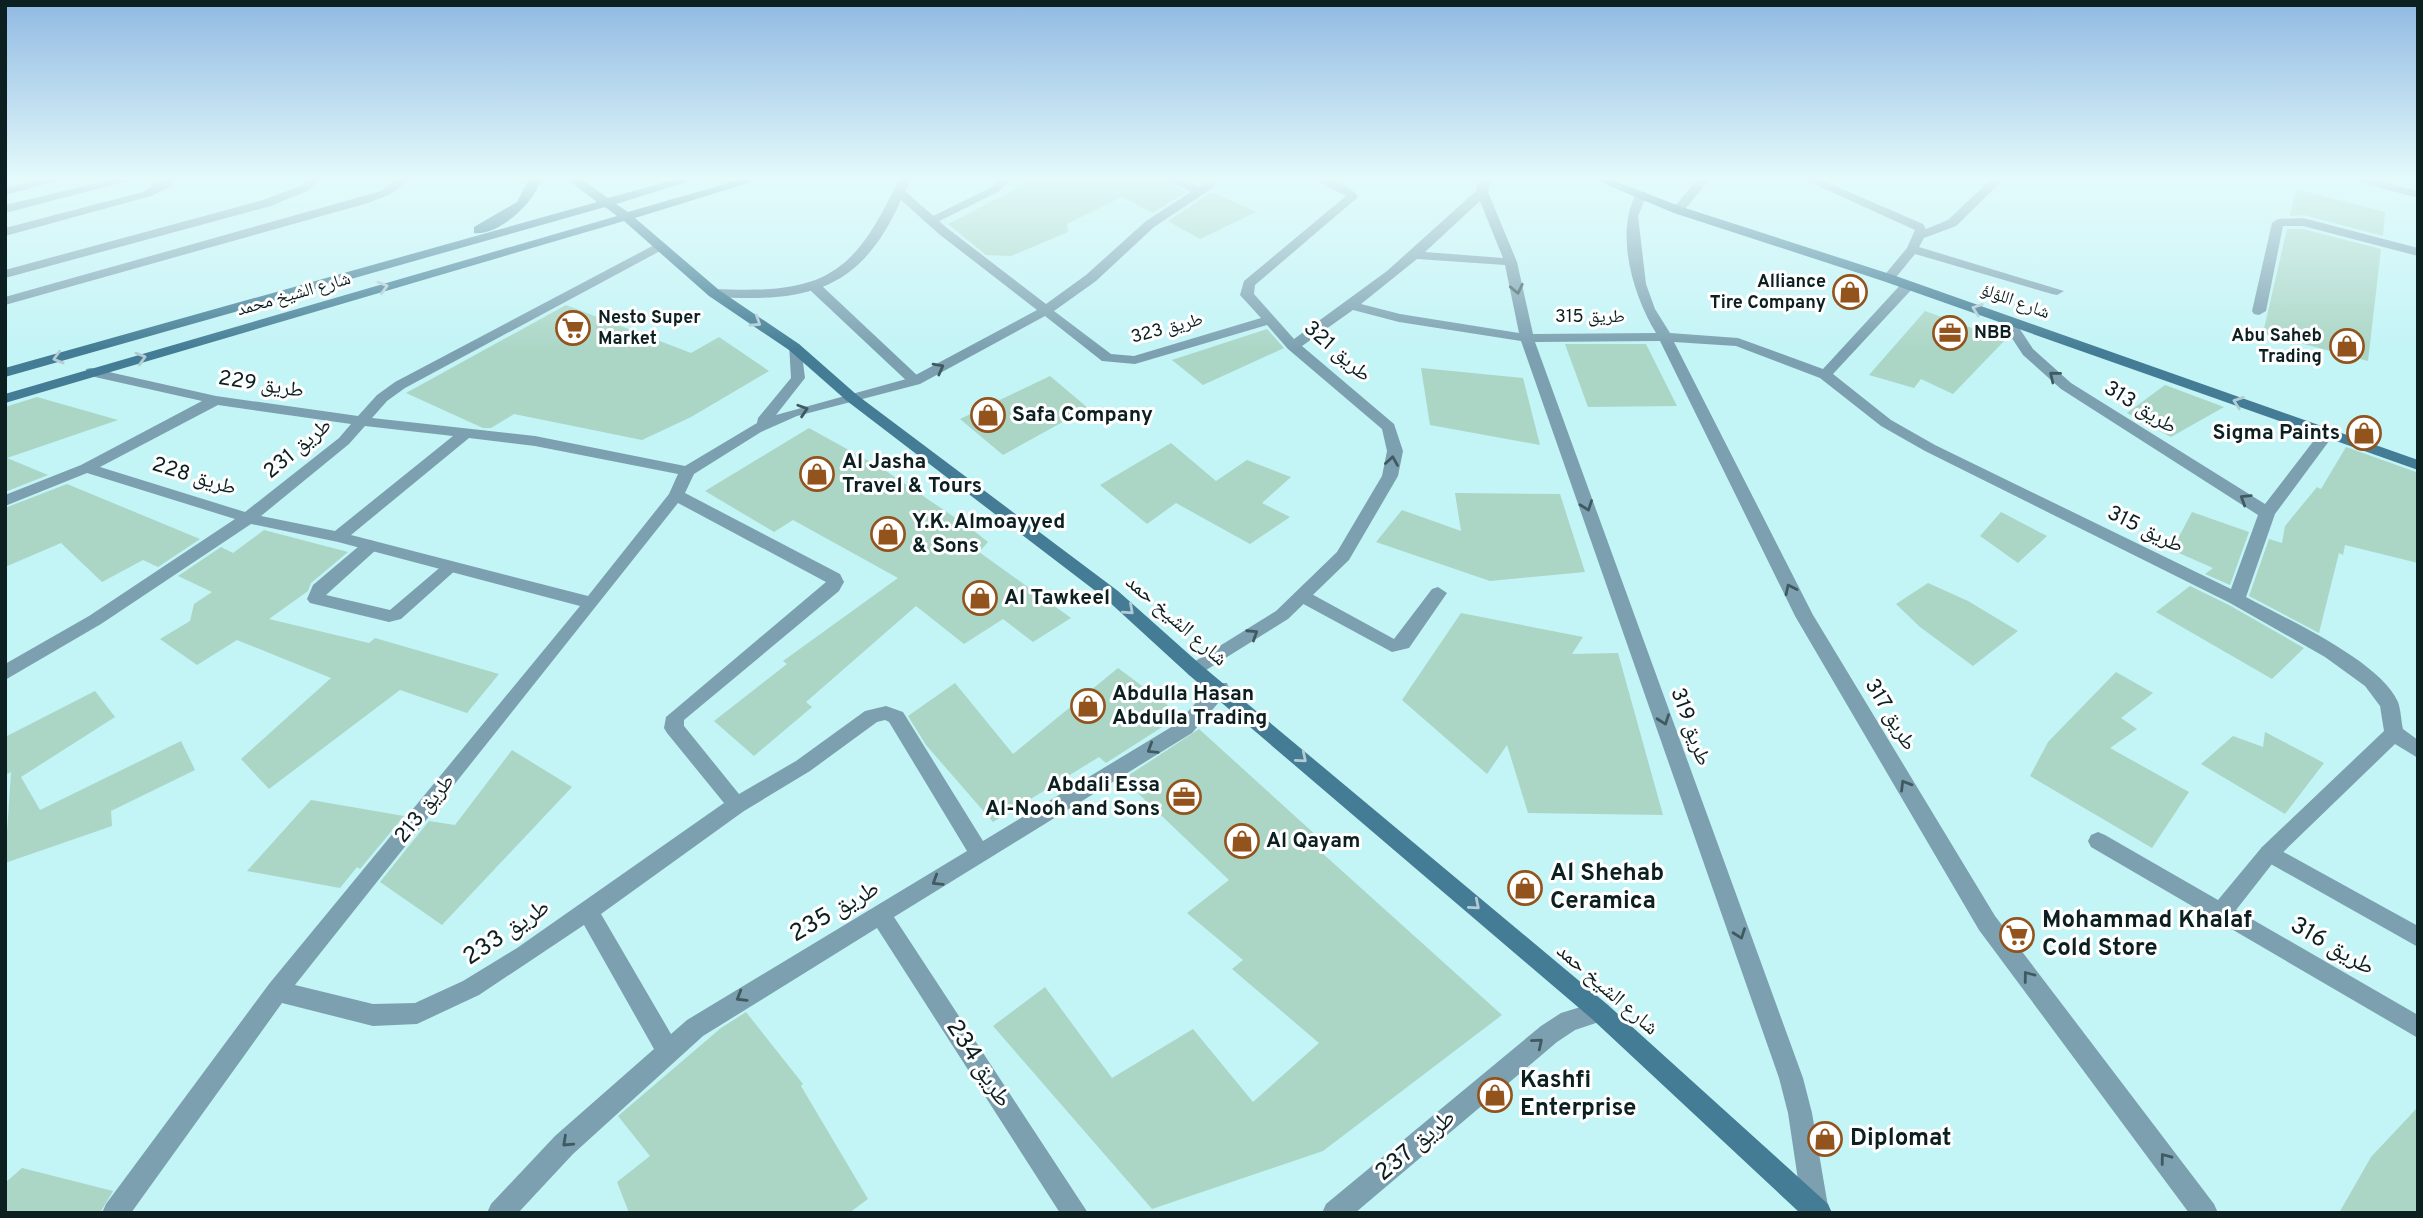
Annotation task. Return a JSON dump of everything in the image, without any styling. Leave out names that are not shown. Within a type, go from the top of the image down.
[{"type":"street","points":[[5,274],[146,236]]},
{"type":"street","points":[[5,301],[237,236]]},
{"type":"street","points":[[436,249],[464,236]]},
{"type":"street","name":"شارع الشيخ محمد","points":[[5,373],[485,236]]},
{"type":"street","name":"شارع الشيخ محمد","points":[[5,399],[562,236]]},
{"type":"street","name":"شارع الشيخ حمد","points":[[646,236],[714,293],[794,347],[852,398],[1112,595],[1195,670],[1220,688],[1600,1012],[1817,1212]]},
{"type":"street","points":[[714,293],[780,295],[816,288],[842,276],[859,261],[874,236]]},
{"type":"street","name":"طريق 323","points":[[951,236],[1107,358],[1135,360],[1269,320]]},
{"type":"street","points":[[687,471],[756,429],[810,407],[915,381],[1047,310],[1091,278],[1137,236]]},
{"type":"street","name":"طريق 321","points":[[1195,670],[1282,615],[1343,556],[1359,533],[1390,476],[1395,451],[1389,427],[1293,346],[1247,295],[1249,284],[1306,236]]},
{"type":"street","name":"طريق 319","points":[[1293,346],[1353,306],[1417,255],[1435,236]]},
{"type":"street","name":"طريق 319","points":[[1501,236],[1511,262],[1527,338],[1791,1078],[1800,1113],[1817,1212]]},
{"type":"street","name":"طريق 317","points":[[1634,236],[1639,284],[1648,309],[1665,337],[1804,616],[1987,923],[2205,1213]]},
{"type":"street","name":"شارع اللؤلؤ","points":[[1758,236],[1888,278],[2418,465]]},
{"type":"street","points":[[1888,278],[1920,236]]},
{"type":"street","points":[[2259,311],[2275,236]]},
{"type":"street","points":[[2356,236],[2418,252]]},
{"type":"street","name":"طريق 231","points":[[5,673],[95,620],[248,518],[344,441],[382,398],[400,385],[658,247]]},
{"type":"street","points":[[1912,249],[2057,291]]},
{"type":"street","points":[[1417,255],[1511,262]]},
{"type":"street","points":[[1825,375],[1908,285]]},
{"type":"street","points":[[816,288],[915,381]]},
{"type":"street","name":"طريق 315","points":[[1353,306],[1399,318],[1527,338],[1665,337],[1738,342],[1825,375],[1886,423],[1930,448],[2236,598],[2331,652],[2372,681],[2389,704],[2394,733]]},
{"type":"street","name":"طريق 313","points":[[2007,320],[2028,352],[2066,386],[2267,513]]},
{"type":"street","points":[[756,429],[798,378],[794,347]]},
{"type":"street","name":"طريق 229","points":[[91,372],[216,400],[359,421],[535,441],[687,471]]},
{"type":"street","name":"طريق 228","points":[[5,501],[86,468],[216,400]]},
{"type":"street","points":[[338,537],[467,432]]},
{"type":"street","points":[[2236,598],[2267,513],[2327,433]]},
{"type":"street","name":"طريق 228","points":[[86,468],[248,518],[371,545],[450,568],[592,603]]},
{"type":"street","name":"طريق 213","points":[[115,1213],[277,991],[592,603],[676,495],[687,471]]},
{"type":"street","points":[[676,495],[834,578],[835,582],[675,717],[674,728],[737,805]]},
{"type":"street","points":[[371,545],[319,589],[316,599],[389,616],[395,615],[450,568]]},
{"type":"street","points":[[1302,596],[1392,646],[1403,643],[1438,593]]},
{"type":"street","name":"طريق 235","points":[[500,1213],[564,1145],[667,1050],[724,1007],[881,916],[1185,728],[1220,688]]},
{"type":"street","name":"طريق 233","points":[[277,991],[373,1015],[417,1013],[471,988],[737,805],[803,766],[872,716],[886,713],[896,717],[980,855]]},
{"type":"street","points":[[2221,912],[2269,853],[2394,733],[2418,751]]},
{"type":"street","name":"طريق 316","points":[[2098,841],[2418,1027]]},
{"type":"street","points":[[2269,853],[2418,937]]},
{"type":"street","points":[[587,910],[667,1050]]},
{"type":"street","name":"طريق 234","points":[[881,916],[1075,1213]]},
{"type":"street","name":"طريق 237","points":[[1335,1213],[1549,1034],[1569,1021],[1600,1012]]},
{"type":"building","points":[[963,236],[1059,236],[1011,256],[986,255]]},
{"type":"building","points":[[2285,236],[2330,236],[2381,249],[2368,361],[2263,333]]},
{"type":"building","points":[[566,305],[691,353],[719,337],[769,371],[691,417],[642,440],[514,414],[491,428],[483,428],[406,393]]},
{"type":"building","points":[[1925,311],[2005,340],[1953,394],[1921,379],[1914,388],[1869,375]]},
{"type":"building","points":[[1267,329],[1284,348],[1203,385],[1172,360]]},
{"type":"building","points":[[1565,344],[1646,344],[1677,406],[1588,407]]},
{"type":"building","points":[[1421,368],[1523,378],[1540,445],[1430,425]]},
{"type":"building","points":[[1050,376],[1088,408],[1003,455],[960,419]]},
{"type":"building","points":[[2165,385],[2224,407],[2171,437],[2127,413]]},
{"type":"building","points":[[37,397],[118,420],[7,458],[48,475],[5,492],[5,407]]},
{"type":"building","points":[[809,428],[883,469],[969,527],[988,542],[979,552],[1071,618],[1033,642],[1003,619],[964,644],[916,606],[806,702],[812,707],[754,756],[714,721],[787,664],[783,661],[898,578],[793,520],[774,532],[705,491]]},
{"type":"building","points":[[1171,443],[1216,481],[1247,460],[1291,477],[1262,503],[1290,517],[1250,544],[1176,503],[1147,524],[1100,485]]},
{"type":"building","points":[[2346,447],[2416,472],[2418,563],[2345,545],[2343,555],[2339,553],[2319,633],[2249,596],[2269,539],[2282,543],[2285,526],[2317,487],[2321,489]]},
{"type":"building","points":[[67,484],[200,539],[158,567],[143,560],[102,582],[61,543],[5,567],[5,508]]},
{"type":"building","points":[[1455,493],[1560,494],[1585,572],[1490,581],[1376,542],[1402,510],[1461,531]]},
{"type":"building","points":[[2001,512],[2047,536],[2018,563],[1980,536]]},
{"type":"building","points":[[2192,512],[2249,532],[2230,585],[2205,574],[2213,568],[2172,550]]},
{"type":"building","points":[[264,530],[348,552],[311,583],[308,591],[269,619],[369,643],[375,638],[499,674],[467,713],[400,690],[269,789],[241,759],[331,678],[237,640],[197,665],[160,639],[190,621],[194,604],[212,592],[178,576],[221,547],[233,553]]},
{"type":"building","points":[[1928,583],[1968,601],[2018,631],[1973,666],[1920,627],[1896,604]]},
{"type":"building","points":[[2190,586],[2304,648],[2272,679],[2156,612]]},
{"type":"building","points":[[1461,613],[1583,637],[1572,654],[1618,653],[1663,815],[1528,813],[1507,745],[1487,774],[1402,700]]},
{"type":"building","points":[[1118,668],[1181,715],[1106,763],[1099,757],[993,822],[926,745],[908,716],[955,683],[1013,754]]},
{"type":"building","points":[[2116,672],[2153,693],[2121,718],[2137,729],[2110,748],[2189,792],[2152,848],[2030,776],[2048,742]]},
{"type":"building","points":[[95,691],[115,717],[21,777],[40,810],[181,741],[195,770],[111,811],[112,826],[5,863],[11,772],[5,775],[5,737]]},
{"type":"building","points":[[1199,729],[1328,846],[1321,852],[1502,1015],[1323,1151],[1152,1209],[993,1026],[1045,987],[1112,1078],[1193,1029],[1253,1102],[1319,1043],[1232,969],[1243,960],[1187,913],[1229,880],[1123,779]]},
{"type":"building","points":[[2265,732],[2324,763],[2285,814],[2201,764],[2233,736],[2263,747]]},
{"type":"building","points":[[512,750],[572,787],[442,925],[380,882],[429,821],[455,825]]},
{"type":"building","points":[[311,800],[404,816],[360,869],[357,867],[340,888],[247,871]]},
{"type":"building","points":[[746,1012],[803,1084],[801,1086],[868,1199],[849,1213],[629,1213],[617,1182],[650,1156],[618,1116],[721,1028]]},
{"type":"building","points":[[2418,1107],[2418,1213],[2339,1213],[2371,1157]]},
{"type":"building","points":[[22,1168],[113,1191],[100,1213],[5,1213],[5,1183]]},
{"type":"place","name":"Alliance Tire Company","points":[[1850,292]]},
{"type":"place","name":"Nesto Super Market","points":[[573,328]]},
{"type":"place","name":"NBB","points":[[1950,333]]},
{"type":"place","name":"Abu Saheb Trading","points":[[2347,346]]},
{"type":"place","name":"Safa Company","points":[[988,415]]},
{"type":"place","name":"Sigma Paints","points":[[2364,433]]},
{"type":"place","name":"Al Jasha Travel & Tours","points":[[817,474]]},
{"type":"place","name":"Y.K. Almoayyed & Sons","points":[[888,534]]},
{"type":"place","name":"Al Tawkeel","points":[[980,598]]},
{"type":"place","name":"Abdulla Hasan Abdulla Trading","points":[[1088,706]]},
{"type":"place","name":"Abdali Essa Al-Nooh and Sons","points":[[1184,797]]},
{"type":"place","name":"Al Qayam","points":[[1242,841]]},
{"type":"place","name":"Al Shehab Ceramica","points":[[1525,888]]},
{"type":"place","name":"Mohammad Khalaf Cold Store","points":[[2017,935]]},
{"type":"place","name":"Kashfi Enterprise","points":[[1495,1095]]},
{"type":"place","name":"Diplomat","points":[[1825,1139]]}]
